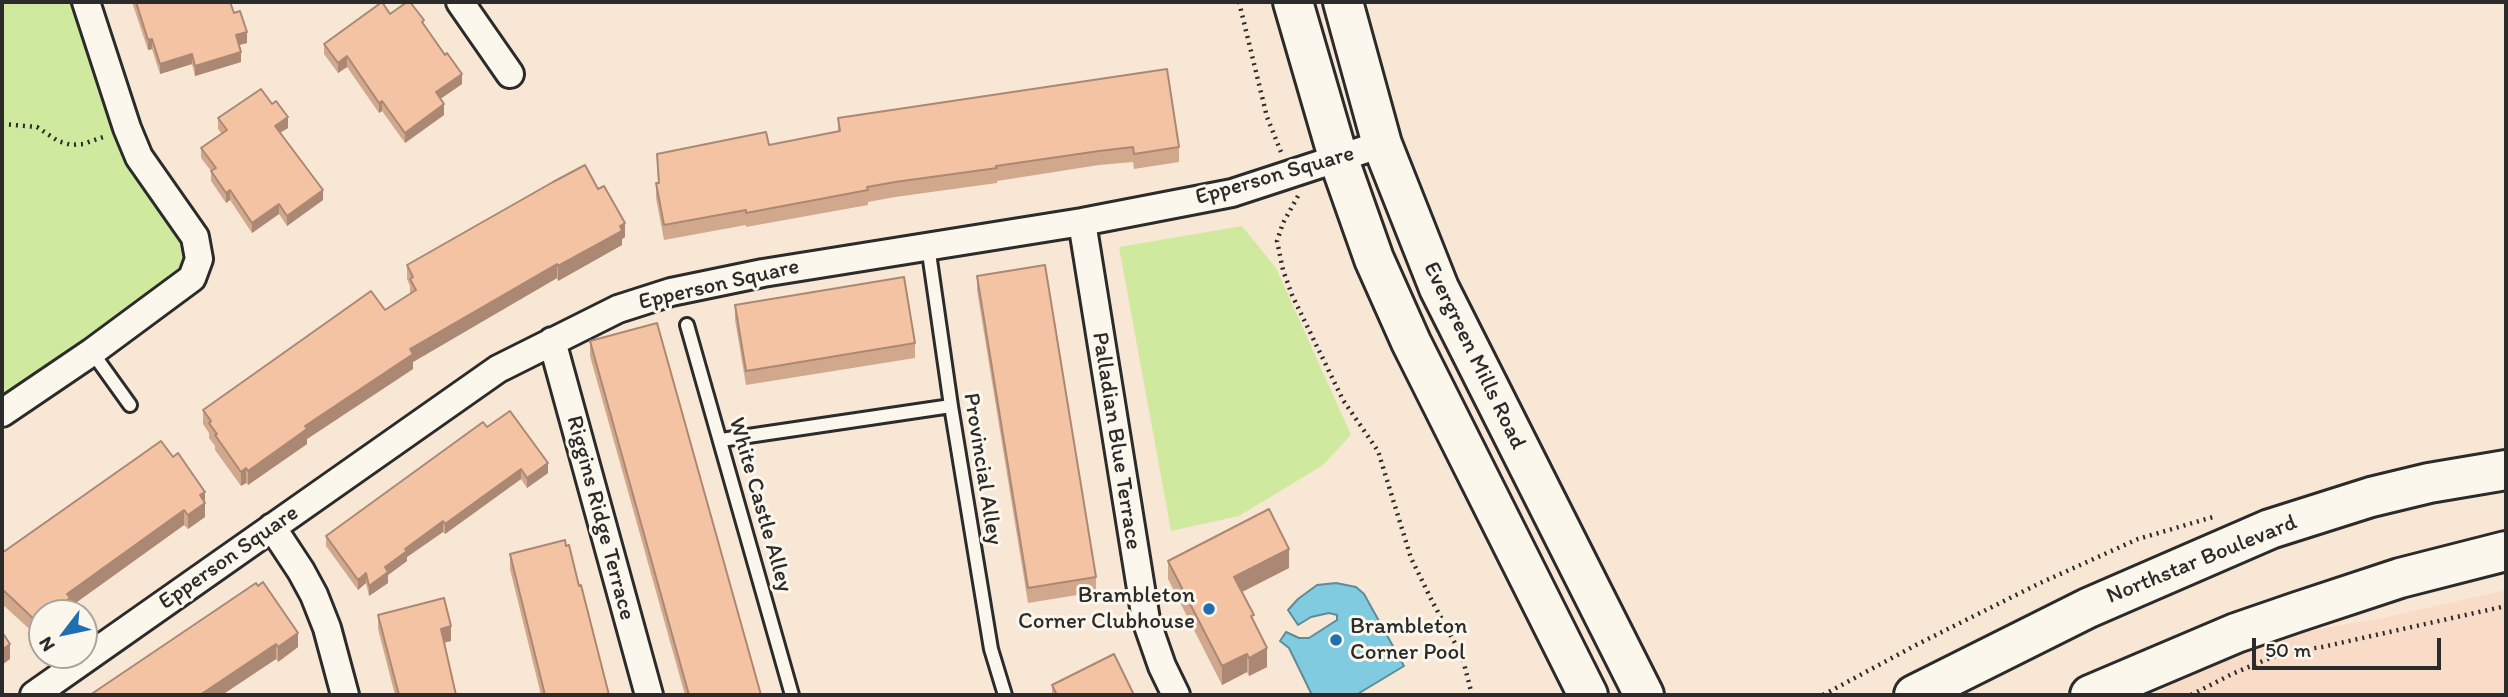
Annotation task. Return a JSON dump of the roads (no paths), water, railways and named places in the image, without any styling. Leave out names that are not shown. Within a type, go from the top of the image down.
[{"type":"main road","points":[[1293,2],[1338,157],[1374,259],[1411,342],[1588,695]]},
{"type":"main road","name":"Evergreen Mills Road","points":[[1343,2],[1382,144],[1440,288],[1644,695]]},
{"type":"main road","name":"Northstar Boulevard","points":[[1914,695],[2088,608],[2270,530],[2371,497],[2429,483],[2506,470]]},
{"type":"main road","points":[[2090,695],[2140,685],[2236,633],[2297,611],[2400,578],[2506,551]]},
{"type":"street","points":[[2,413],[92,352],[192,278],[199,259],[195,237],[139,157],[86,2]]},
{"type":"street","points":[[460,2],[510,74]]},
{"type":"street","name":"Epperson Square","points":[[34,695],[498,369],[618,309],[671,292],[763,273],[1082,222],[1233,193],[1382,144]]},
{"type":"street","name":"Palladian Blue Terrace","points":[[1082,222],[1142,601],[1162,666],[1176,695]]},
{"type":"street","name":"Riggins Ridge Terrace","points":[[551,341],[649,695]]},
{"type":"street","points":[[272,527],[314,596],[327,628],[345,695]]},
{"type":"lane","name":"Provincial Alley","points":[[928,246],[991,649],[1005,695]]},
{"type":"lane","name":"White Castle Alley","points":[[687,326],[792,695]]},
{"type":"lane","points":[[92,352],[130,405]]},
{"type":"lane","points":[[720,440],[951,406]]},
{"type":"water","name":"Brambleton Corner Pool","points":[[1336,583],[1356,587],[1364,594],[1404,666],[1356,695],[1312,695],[1289,648],[1280,641],[1286,632],[1299,638],[1309,638],[1337,620],[1337,615],[1329,613],[1311,617],[1298,625],[1288,610],[1317,585]]},
{"type":"place","name":"Brambleton Corner Clubhouse","points":[[1209,609]]},
{"type":"place","name":"Brambleton Corner Pool","points":[[1336,640]]}]
